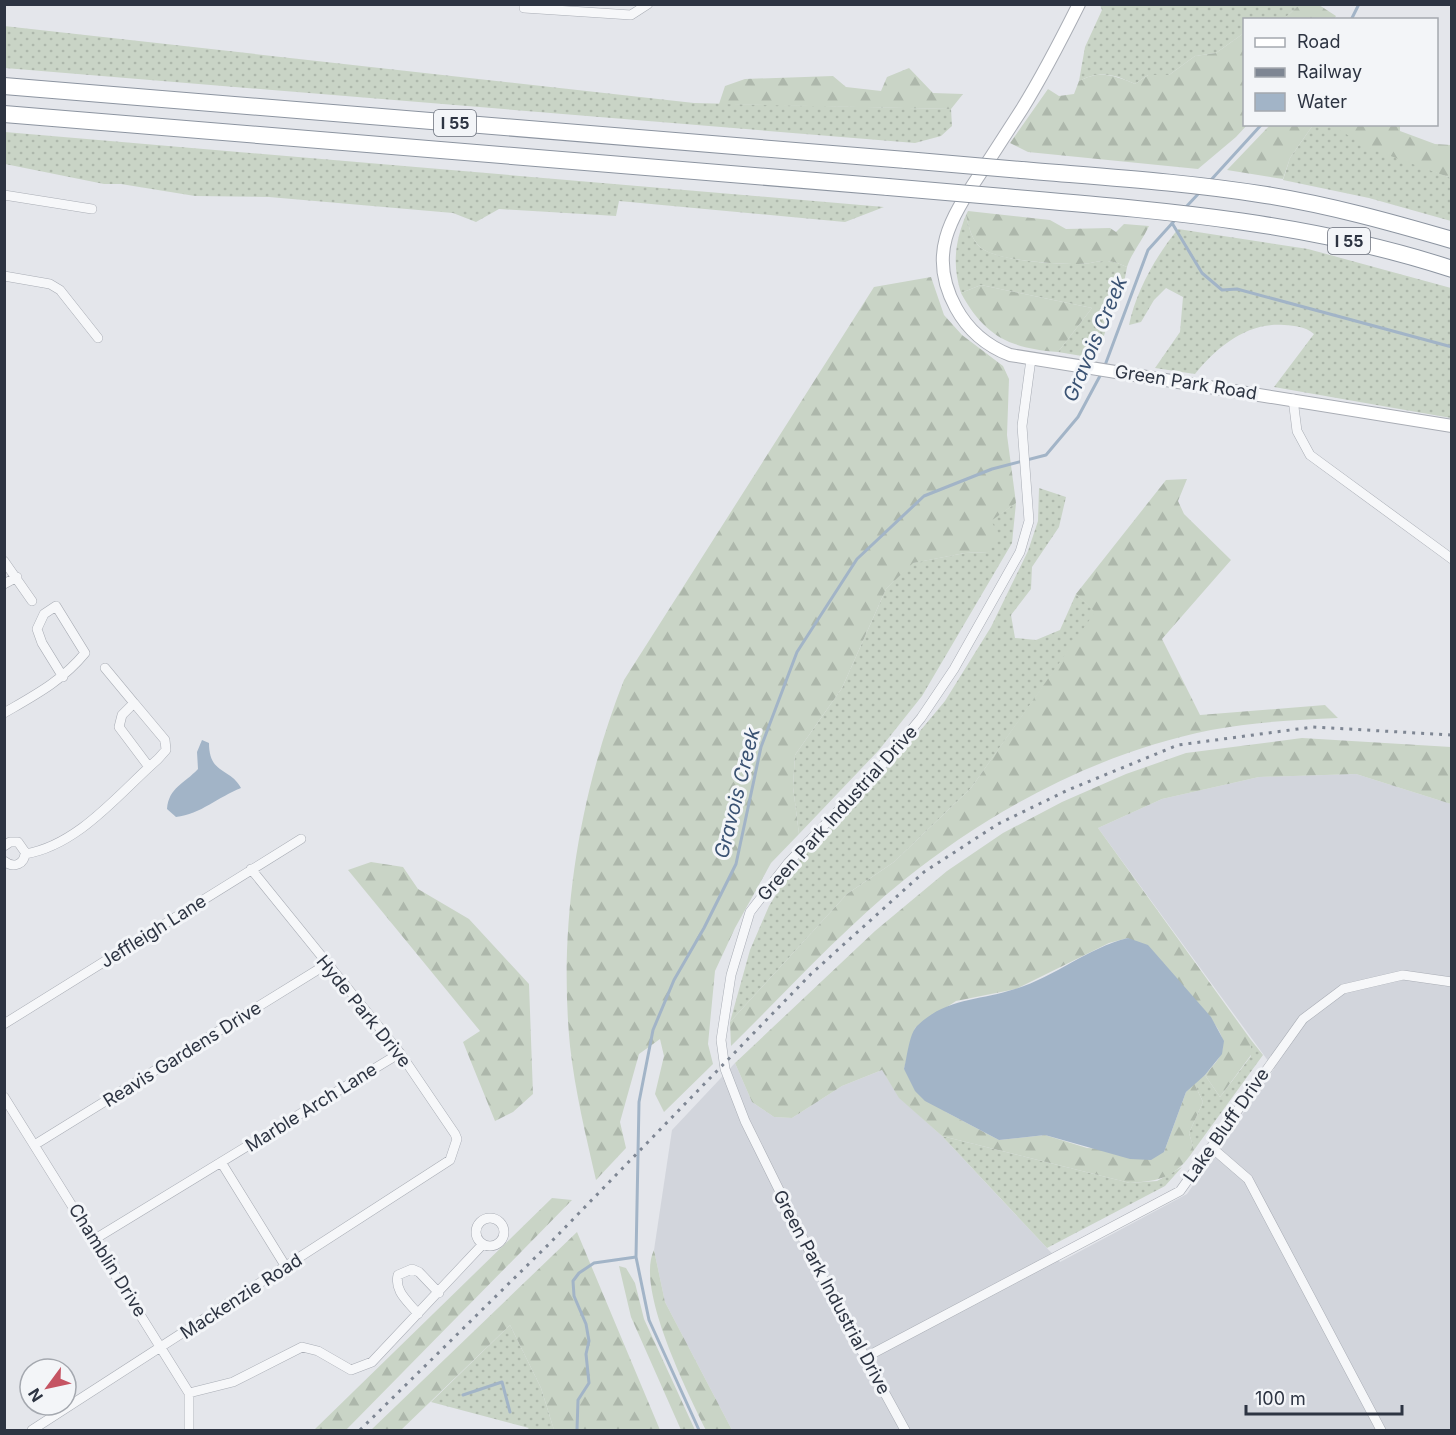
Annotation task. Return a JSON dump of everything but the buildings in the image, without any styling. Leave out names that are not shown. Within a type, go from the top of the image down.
[{"type":"highway","name":"I 55","points":[[4,86],[1142,180],[1267,195],[1341,210],[1452,240]]},
{"type":"highway","name":"I 55","points":[[4,114],[1117,207],[1245,221],[1326,235],[1452,269]]},
{"type":"street","points":[[524,4],[524,8],[631,15],[648,4]]},
{"type":"street","name":"Green Park Road","points":[[1079,4],[1027,100],[960,205],[943,247],[945,283],[958,311],[969,326],[1000,351],[1031,359],[1452,426]]},
{"type":"street","points":[[4,195],[92,209]]},
{"type":"street","points":[[4,276],[50,284],[60,290],[99,338]]},
{"type":"street","name":"Green Park Industrial Drive","points":[[905,1431],[829,1291],[745,1120],[725,1069],[721,1040],[731,975],[750,912],[788,863],[884,763],[921,718],[954,669],[1020,552],[1029,522],[1029,490],[1022,426],[1031,359]]},
{"type":"street","points":[[1293,399],[1297,431],[1310,455],[1452,559]]},
{"type":"street","points":[[4,561],[32,601]]},
{"type":"street","points":[[4,584],[17,577]]},
{"type":"street","points":[[4,713],[63,677],[85,653],[56,606],[44,614],[37,629],[42,643],[63,677]]},
{"type":"street","points":[[4,861],[10,865],[18,865],[25,854],[61,840],[99,814],[166,750],[165,740],[105,668]]},
{"type":"street","points":[[134,703],[122,715],[119,727],[149,767]]},
{"type":"street","name":"Jeffleigh Lane","points":[[4,1024],[301,839]]},
{"type":"street","points":[[5,843],[21,844],[25,854]]},
{"type":"street","name":"Hyde Park Drive","points":[[251,869],[400,1053],[455,1134],[457,1139],[450,1160]]},
{"type":"street","name":"Reavis Gardens Drive","points":[[36,1144],[327,964]]},
{"type":"street","name":"Lake Bluff Drive","points":[[866,1357],[1180,1191],[1304,1018],[1343,989],[1403,975],[1452,982]]},
{"type":"street","name":"Marble Arch Lane","points":[[95,1239],[400,1053]]},
{"type":"street","name":"Chamblin Drive","points":[[4,1097],[36,1144],[189,1393]]},
{"type":"street","points":[[1211,1147],[1248,1179],[1381,1431]]},
{"type":"street","name":"Mackenzie Road","points":[[32,1431],[450,1160]]},
{"type":"street","points":[[222,1162],[286,1267]]},
{"type":"street","points":[[189,1431],[189,1393],[233,1382],[302,1347],[318,1351],[351,1370],[372,1362],[440,1293],[483,1244]]},
{"type":"street","points":[[418,1314],[399,1291],[396,1283],[398,1275],[412,1269],[419,1272],[440,1293]]},
{"type":"shaded area","points":[[1356,774],[1451,804],[1451,1430],[732,1430],[665,1302],[654,1250],[672,1130],[735,1063],[752,1102],[774,1117],[792,1118],[842,1086],[882,1070],[900,1098],[942,1136],[1060,1262],[1187,1194],[1274,1069],[1098,828],[1162,799],[1259,777]]},
{"type":"green space","points":[[1100,5],[1299,5],[1285,18],[1243,18],[1243,34],[1216,53],[1195,56],[1169,75],[1148,75],[1135,84],[1100,74],[1079,81],[1085,47],[1102,10]]},
{"type":"green space","points":[[1299,5],[1319,5],[1336,16],[1335,18],[1285,18]]},
{"type":"green space","points":[[4,26],[694,103],[951,109],[952,126],[941,136],[915,143],[5,68]]},
{"type":"green space","points":[[1243,34],[1243,126],[1246,126],[1198,169],[1028,152],[1010,143],[1048,89],[1059,96],[1074,94],[1079,81],[1100,75],[1114,76],[1135,84],[1148,75],[1169,75],[1195,56],[1216,53]]},
{"type":"green space","points":[[909,68],[933,93],[963,94],[951,109],[719,104],[725,86],[745,79],[833,76],[846,87],[881,91],[887,77]]},
{"type":"green space","points":[[1269,126],[1312,126],[1290,158],[1283,179],[1227,170]]},
{"type":"green space","points":[[1312,126],[1334,126],[1400,158],[1451,178],[1451,221],[1369,198],[1283,180],[1290,158]]},
{"type":"green space","points":[[1334,126],[1400,126],[1400,131],[1435,144],[1451,145],[1451,178],[1366,147]]},
{"type":"green space","points":[[5,132],[884,207],[845,222],[619,201],[616,216],[499,209],[476,222],[453,213],[269,197],[195,196],[121,184],[104,184],[5,164]]},
{"type":"green space","points":[[968,211],[1050,220],[1066,229],[1110,228],[1116,232],[1124,224],[1149,226],[1127,267],[1107,261],[1078,264],[1042,262],[1013,259],[981,248],[971,233],[966,215]]},
{"type":"green space","points":[[966,215],[975,241],[981,248],[1001,256],[1056,263],[1078,264],[1107,261],[1127,267],[1123,288],[1115,299],[1103,339],[1094,358],[1058,352],[1092,308],[981,285],[961,293],[956,272],[956,253],[959,234]]},
{"type":"green space","points":[[1178,229],[1308,249],[1451,288],[1451,418],[1274,387],[1314,334],[1296,326],[1270,325],[1245,332],[1223,346],[1195,374],[1155,368],[1180,332],[1183,297],[1166,288],[1154,300],[1141,322],[1129,325],[1148,274]]},
{"type":"green space","points":[[931,277],[944,315],[962,335],[1003,366],[1009,379],[1007,435],[1016,503],[991,521],[1000,536],[988,552],[965,553],[913,563],[886,589],[842,688],[795,755],[793,787],[799,834],[771,863],[735,928],[715,971],[708,1044],[713,1064],[664,1112],[655,1094],[664,1056],[660,1039],[639,1054],[620,1122],[626,1148],[596,1180],[572,1063],[567,1000],[567,953],[570,907],[584,814],[608,723],[624,680],[874,287]]},
{"type":"green space","points":[[981,285],[1092,308],[1058,352],[1026,347],[1013,343],[990,330],[970,308],[961,293]]},
{"type":"green space","points":[[1187,479],[1178,501],[1184,514],[1231,560],[1162,639],[1200,715],[1325,705],[1338,718],[1243,725],[1170,740],[1088,768],[1011,807],[938,854],[881,899],[731,1046],[730,1022],[847,894],[894,862],[971,788],[1095,612],[1076,594],[1166,480]]},
{"type":"green space","points":[[1039,488],[1066,497],[1059,527],[1032,567],[1031,589],[1011,615],[1015,638],[1036,640],[1060,630],[1076,594],[1096,612],[971,788],[894,862],[847,894],[730,1022],[750,950],[769,906],[794,865],[905,749],[945,701],[991,627],[1028,551],[1038,521]]},
{"type":"green space","points":[[1016,503],[1012,543],[922,696],[879,750],[799,834],[793,787],[795,755],[842,688],[886,589],[912,563],[965,553],[988,552],[990,521]]},
{"type":"green space","points":[[1302,738],[1451,747],[1451,804],[1356,774],[1259,777],[1162,799],[1098,828],[1251,1040],[1251,1055],[1220,1097],[1205,1075],[1221,1053],[1223,1044],[1220,1033],[1199,1004],[1128,938],[1109,943],[1016,989],[956,1001],[915,1028],[904,1069],[946,1112],[999,1140],[1045,1135],[1087,1148],[1164,1152],[1186,1092],[1194,1083],[1203,1102],[1189,1133],[1194,1150],[1174,1172],[1151,1181],[1130,1183],[942,1136],[899,1098],[882,1070],[842,1086],[792,1118],[774,1117],[752,1102],[735,1063],[875,931],[947,871],[1003,833],[1062,802],[1126,774],[1186,753]]},
{"type":"green space","points":[[371,862],[403,867],[418,889],[469,919],[529,984],[533,1094],[513,1112],[495,1121],[463,1042],[480,1031],[348,870]]},
{"type":"green space","points":[[1251,1040],[1263,1055],[1194,1150],[1189,1133],[1203,1102],[1194,1083],[1205,1075],[1220,1097],[1251,1056]]},
{"type":"green space","points":[[942,1136],[1130,1183],[1157,1181],[1182,1167],[1165,1186],[1047,1248]]},
{"type":"green space","points":[[552,1198],[572,1200],[346,1430],[314,1430]]},
{"type":"green space","points":[[577,1232],[660,1430],[554,1430],[541,1388],[510,1325],[401,1430],[371,1430]]},
{"type":"green space","points":[[654,1250],[665,1302],[732,1430],[706,1430],[677,1367],[657,1314],[652,1289],[650,1267]]},
{"type":"green space","points":[[619,1266],[626,1268],[635,1283],[644,1319],[695,1430],[681,1430],[631,1317]]},
{"type":"green space","points":[[510,1325],[541,1388],[554,1430],[526,1430],[529,1428],[431,1402]]},
{"type":"water","points":[[202,740],[209,743],[212,761],[216,766],[236,781],[241,788],[201,809],[176,817],[167,809],[168,802],[178,786],[198,769],[197,752]]},
{"type":"water","points":[[1128,938],[1148,945],[1211,1017],[1224,1041],[1222,1054],[1205,1075],[1186,1092],[1164,1152],[1151,1160],[1130,1159],[1045,1135],[999,1140],[925,1101],[915,1091],[904,1069],[914,1030],[928,1017],[964,1001],[1030,984],[1099,948]]},
{"type":"waterway","name":"Gravois Creek","points":[[1352,18],[1359,4]]},
{"type":"waterway","name":"Gravois Creek","points":[[1210,181],[1260,126]]},
{"type":"waterway","name":"Gravois Creek","points":[[1186,207],[1200,192]]},
{"type":"waterway","name":"Gravois Creek","points":[[1104,368],[1148,250],[1176,219]]},
{"type":"waterway","points":[[1172,223],[1202,273],[1222,290],[1237,289],[1452,347]]},
{"type":"waterway","name":"Gravois Creek","points":[[699,1430],[649,1320],[636,1257],[639,1102],[653,1030],[674,980],[704,928],[736,864],[761,747],[797,652],[857,559],[924,496],[992,469],[1046,455],[1078,417],[1101,374]]},
{"type":"waterway","points":[[577,1430],[578,1400],[589,1383],[586,1354],[589,1341],[586,1324],[574,1296],[573,1281],[579,1273],[594,1263],[636,1257]]},
{"type":"waterway","points":[[463,1395],[502,1382],[510,1412]]},
{"type":"railway","points":[[360,1430],[551,1242],[811,974],[924,872],[998,824],[1068,790],[1178,745],[1313,727],[1452,735]]}]
